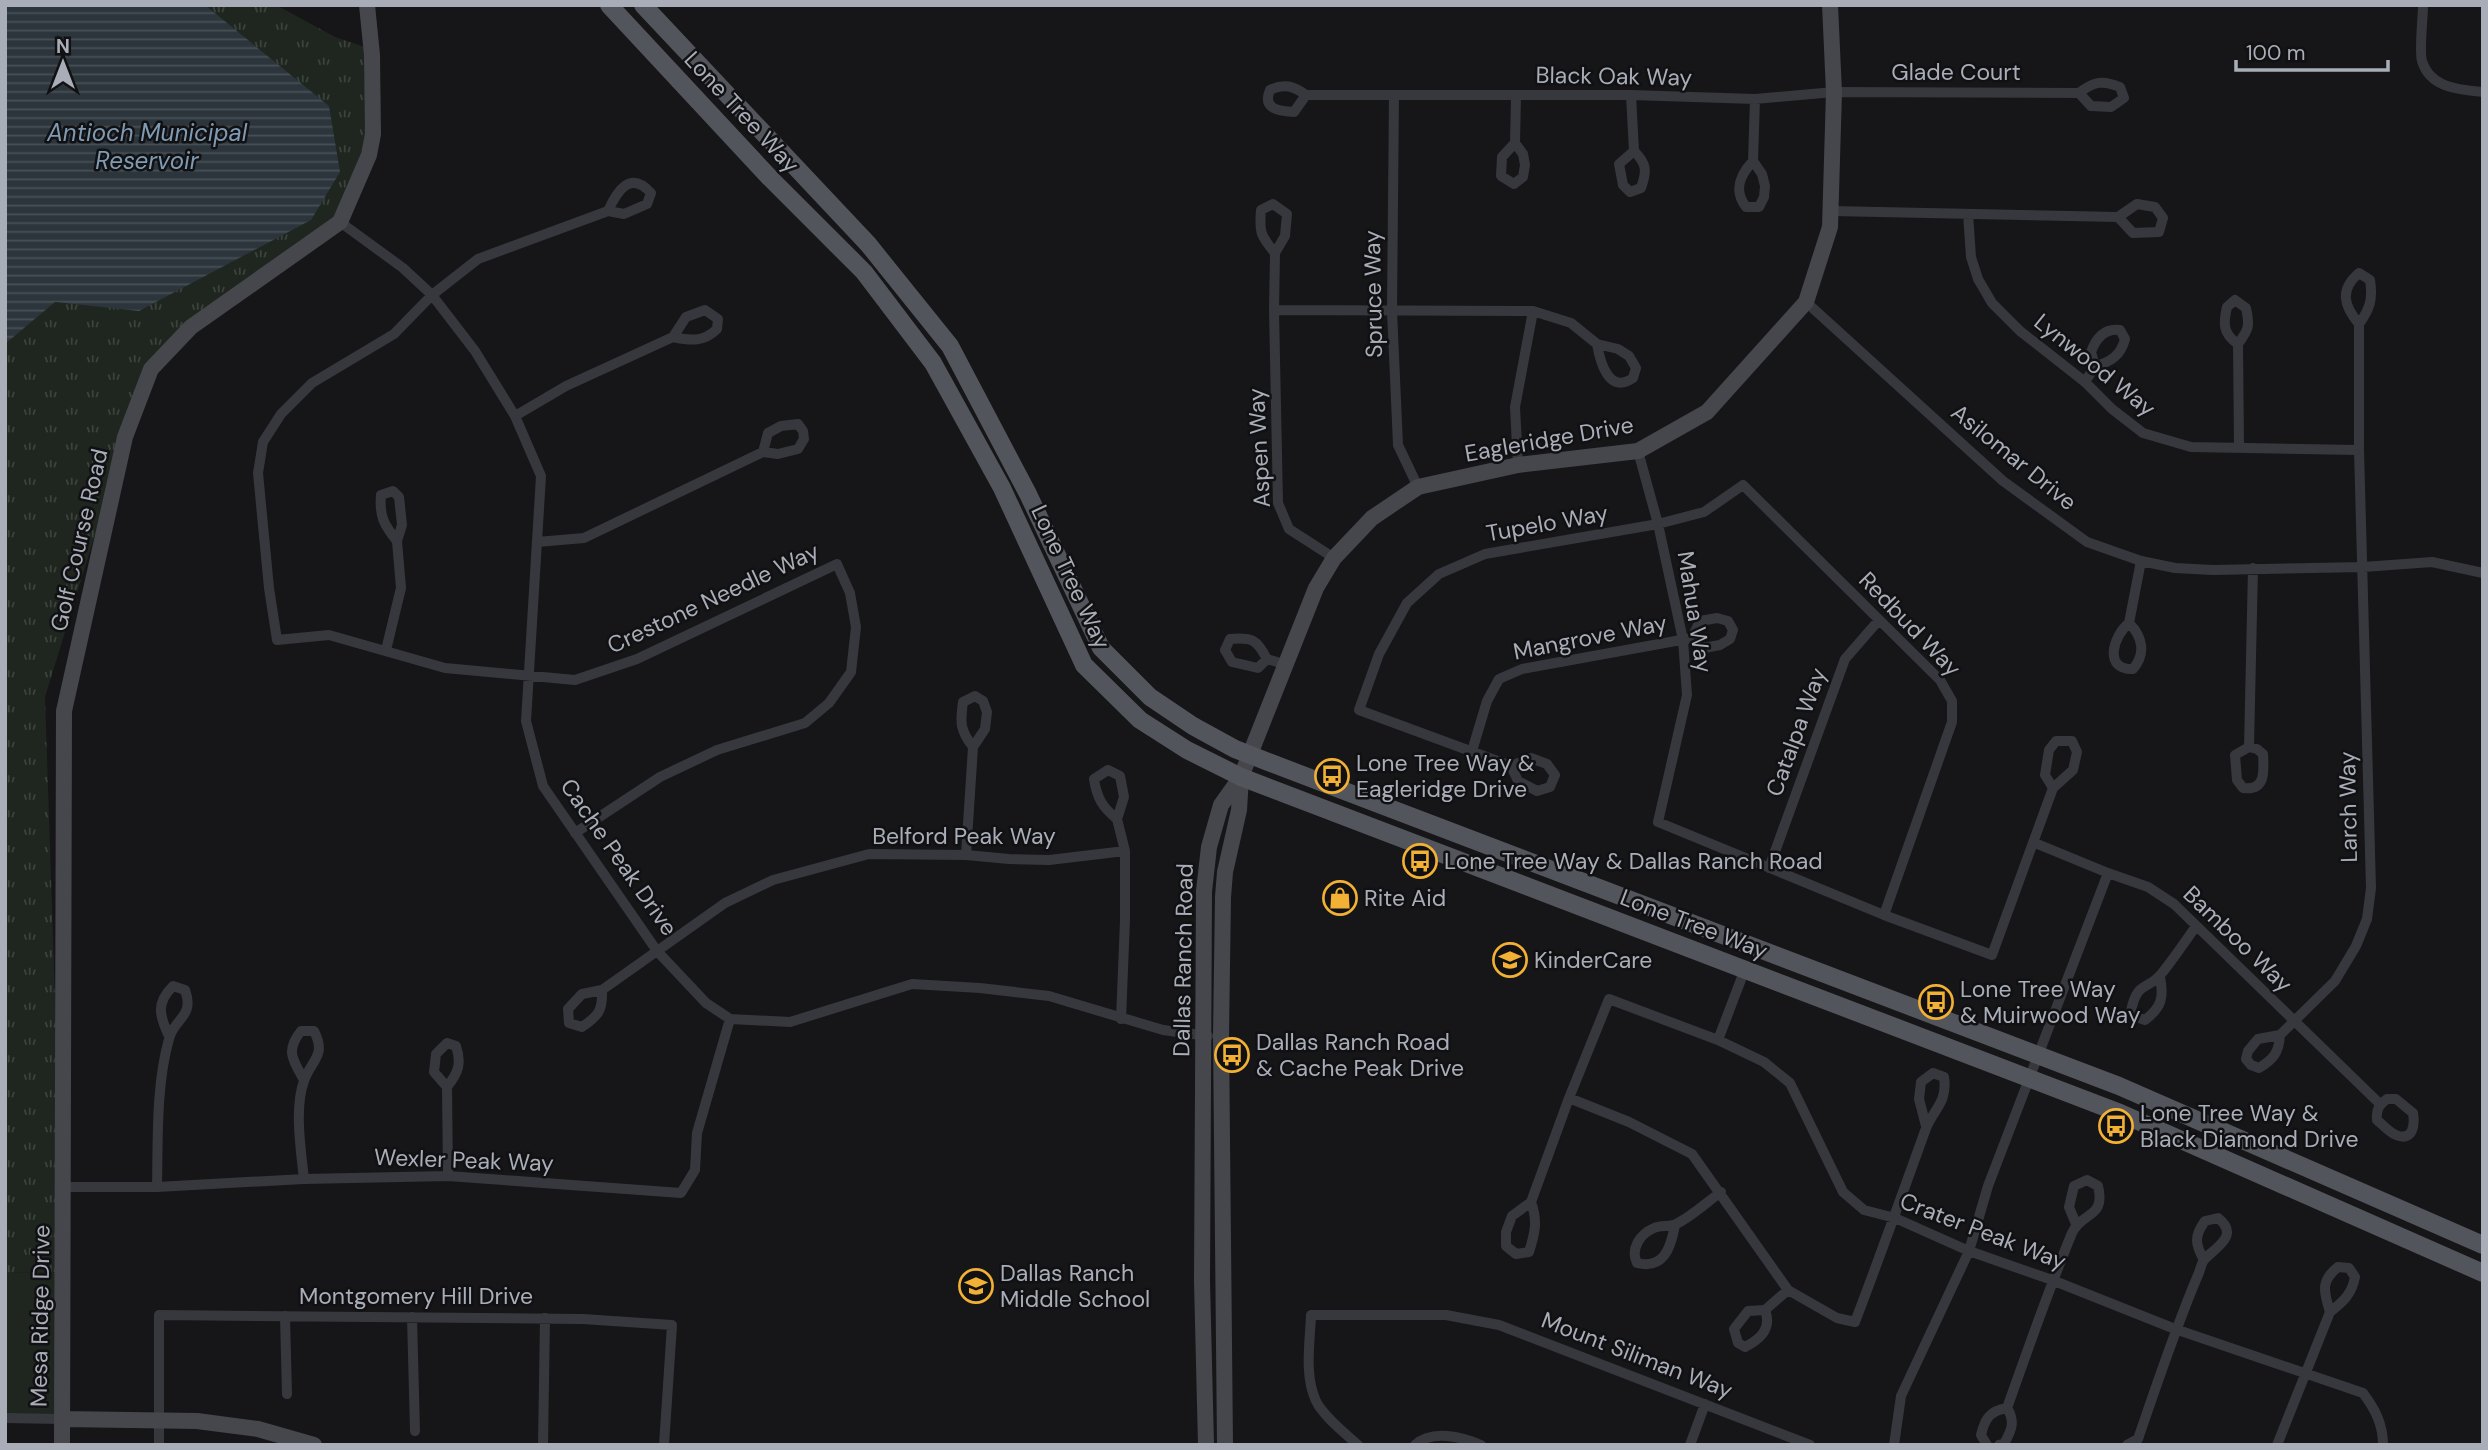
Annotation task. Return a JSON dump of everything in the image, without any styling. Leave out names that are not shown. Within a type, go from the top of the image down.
[{"type":"main road","name":"Lone Tree Way","points":[[609,5],[770,178],[864,272],[933,363],[1002,488],[1084,665],[1140,720],[1187,750],[1241,777],[2120,1113],[2483,1273]]},
{"type":"main road","name":"Lone Tree Way","points":[[643,5],[868,244],[950,346],[1028,494],[1101,648],[1150,697],[1192,726],[1249,754],[2119,1086],[2483,1245]]},
{"type":"main road","points":[[1493,873],[1499,866],[1514,864],[1576,887],[1592,886]]},
{"type":"street","points":[[340,222],[369,155],[373,134],[372,55],[367,5]]},
{"type":"street","name":"Eagleridge Drive","points":[[1241,777],[1317,588],[1334,558],[1372,518],[1418,487],[1518,465],[1638,451],[1707,412],[1806,302],[1830,227],[1833,92],[1830,5]]},
{"type":"street","points":[[2423,5],[2422,61],[2435,80],[2458,90],[2483,92]]},
{"type":"street","name":"Glade Court","points":[[1833,92],[2079,93]]},
{"type":"street","name":"Black Oak Way","points":[[1306,95],[1631,95],[1755,99],[1833,92]]},
{"type":"street","name":"Spruce Way","points":[[1394,95],[1392,311],[1398,445],[1418,487]]},
{"type":"street","points":[[1631,95],[1634,152]]},
{"type":"street","points":[[1515,144],[1516,96]]},
{"type":"street","points":[[1753,161],[1755,99]]},
{"type":"street","points":[[432,295],[478,259],[608,211]]},
{"type":"street","points":[[1831,211],[2118,217]]},
{"type":"street","name":"Lynwood Way","points":[[1968,214],[1971,257],[1978,279],[1992,303],[2020,331],[2085,382],[2112,409],[2143,433],[2191,447],[2359,450]]},
{"type":"street","name":"Cache Peak Drive","points":[[340,222],[403,268],[432,295],[475,351],[515,416],[541,476],[526,721],[543,786],[657,951],[706,1003],[730,1019]]},
{"type":"street","name":"Golf Course Road","points":[[64,1187],[64,711],[125,437],[151,369],[191,327],[340,222]]},
{"type":"street","name":"Aspen Way","points":[[1275,253],[1278,503],[1289,529],[1334,558]]},
{"type":"street","name":"Crestone Needle Way","points":[[432,295],[394,334],[312,383],[281,414],[263,442],[258,473],[277,640],[329,635],[444,668],[575,680],[636,659],[837,564],[850,593],[856,627],[851,672],[828,703],[805,723],[717,750],[660,778],[575,834]]},
{"type":"street","name":"Asilomar Drive","points":[[1806,302],[2003,481],[2087,542],[2141,561],[2175,568],[2213,570],[2363,567],[2432,562],[2483,573]]},
{"type":"street","points":[[1274,310],[1533,311],[1571,323],[1597,344]]},
{"type":"street","points":[[1518,465],[1515,407],[1533,311]]},
{"type":"street","name":"Larch Way","points":[[2280,1035],[2335,981],[2356,946],[2367,919],[2371,888],[2359,450],[2359,324]]},
{"type":"street","points":[[515,416],[566,386],[673,337]]},
{"type":"street","points":[[2238,344],[2239,447]]},
{"type":"street","points":[[2085,382],[2095,366]]},
{"type":"street","name":"Mahua Way","points":[[1638,451],[1688,639],[1687,695],[1658,822],[1769,868]]},
{"type":"street","points":[[537,542],[584,538],[763,452]]},
{"type":"street","name":"Redbud Way","points":[[1658,524],[1704,512],[1743,485],[1940,680],[1952,701],[1952,722],[1884,915]]},
{"type":"street","name":"Tupelo Way","points":[[1472,751],[1359,710],[1379,654],[1407,603],[1439,574],[1485,554],[1658,524]]},
{"type":"street","points":[[386,650],[401,588],[397,541]]},
{"type":"street","points":[[2129,623],[2141,561]]},
{"type":"street","points":[[2249,747],[2253,568]]},
{"type":"street","name":"Catalpa Way","points":[[1769,868],[1845,659],[1879,620]]},
{"type":"street","name":"Mangrove Way","points":[[1472,751],[1487,701],[1499,679],[1522,669],[1688,639]]},
{"type":"street","points":[[1268,659],[1286,665]]},
{"type":"street","points":[[966,855],[973,747]]},
{"type":"street","points":[[1472,751],[1511,766]]},
{"type":"street","name":"Dallas Ranch Road","points":[[1225,1445],[1213,1036],[1204,891],[1209,847],[1221,805],[1241,777]]},
{"type":"street","points":[[1769,868],[1992,955],[2053,788]]},
{"type":"street","points":[[1117,819],[1125,851],[1121,1019]]},
{"type":"street","name":"Bamboo Way","points":[[2035,842],[2148,887],[2174,904],[2380,1104]]},
{"type":"street","name":"Belford Peak Way","points":[[602,990],[724,903],[773,880],[869,854],[966,855],[1049,860],[1125,851]]},
{"type":"street","points":[[1894,1445],[1901,1396],[1969,1251],[1988,1186],[2108,873]]},
{"type":"street","points":[[2160,977],[2196,926]]},
{"type":"street","points":[[1718,1041],[1745,969]]},
{"type":"street","points":[[730,1019],[790,1022],[912,985],[980,988],[1049,996],[1163,1030],[1213,1036]]},
{"type":"street","name":"Crater Peak Way","points":[[1569,1098],[1609,999],[1718,1041],[1764,1062],[1790,1083],[1843,1192],[1864,1210],[1895,1218],[1969,1251],[2052,1280],[2175,1329],[2363,1393],[2375,1410],[2384,1445]]},
{"type":"street","name":"Wexler Peak Way","points":[[64,1187],[157,1187],[304,1179],[448,1176],[681,1193],[695,1170],[697,1133],[730,1019]]},
{"type":"street","points":[[157,1187],[159,1106],[169,1036]]},
{"type":"street","name":"Dallas Ranch Road","points":[[1206,1445],[1202,1281],[1213,1036]]},
{"type":"street","points":[[304,1080],[298,1125],[304,1179]]},
{"type":"street","points":[[447,1087],[448,1176]]},
{"type":"street","points":[[1531,1202],[1569,1098],[1629,1122],[1692,1154],[1788,1290],[1837,1318],[1855,1322],[1895,1218],[1926,1126]]},
{"type":"street","name":"Mesa Ridge Drive","points":[[62,1445],[64,1187]]},
{"type":"street","points":[[1675,1225],[1721,1192]]},
{"type":"street","points":[[2007,1408],[2052,1280],[2076,1224]]},
{"type":"street","points":[[2127,1445],[2141,1442],[2175,1329],[2204,1260]]},
{"type":"street","points":[[1202,1281],[1211,1287],[1213,1293],[1214,1352],[1225,1379]]},
{"type":"street","points":[[1765,1310],[1788,1290]]},
{"type":"street","points":[[2277,1445],[2330,1312]]},
{"type":"street","name":"Montgomery Hill Drive","points":[[159,1421],[159,1315],[583,1319],[672,1325],[664,1445]]},
{"type":"street","name":"Mount Siliman Way","points":[[1358,1445],[1317,1402],[1308,1368],[1311,1315],[1446,1315],[1499,1325],[1806,1444]]},
{"type":"street","points":[[285,1316],[287,1394]]},
{"type":"street","points":[[412,1317],[415,1431]]},
{"type":"street","points":[[543,1445],[545,1318]]},
{"type":"street","points":[[1690,1445],[1705,1404]]},
{"type":"street","points":[[1987,1445],[1981,1435],[1985,1420],[1994,1410],[2007,1408]]},
{"type":"street","points":[[1998,1445],[2004,1444],[2012,1428],[2012,1416],[2007,1408]]},
{"type":"street","points":[[5,1418],[197,1421],[258,1429],[314,1445]]},
{"type":"street","points":[[159,1421],[159,1445]]},
{"type":"street","points":[[1415,1445],[1422,1439],[1444,1435],[1467,1439],[1481,1445]]},
{"type":"green space","points":[[5,5],[276,5],[335,37],[371,49],[373,134],[340,222],[191,327],[151,369],[125,437],[45,697],[64,1272],[5,1273]]},
{"type":"green space","points":[[64,1272],[62,1419],[5,1418],[5,1273]]},
{"type":"water","name":"Antioch Municipal Reservoir","points":[[5,5],[205,5],[329,106],[340,172],[311,220],[139,311],[55,302],[5,344]]},
{"type":"place","name":"Lone Tree Way & Eagleridge Drive","points":[[1332,776]]},
{"type":"place","name":"Lone Tree Way & Dallas Ranch Road","points":[[1420,861]]},
{"type":"place","name":"Rite Aid","points":[[1340,898]]},
{"type":"place","name":"KinderCare","points":[[1510,960]]},
{"type":"place","name":"Lone Tree Way & Muirwood Way","points":[[1936,1002]]},
{"type":"place","name":"Dallas Ranch Road & Cache Peak Drive","points":[[1232,1055]]},
{"type":"place","name":"Lone Tree Way & Black Diamond Drive","points":[[2116,1126]]},
{"type":"place","name":"Dallas Ranch Middle School","points":[[976,1286]]}]
